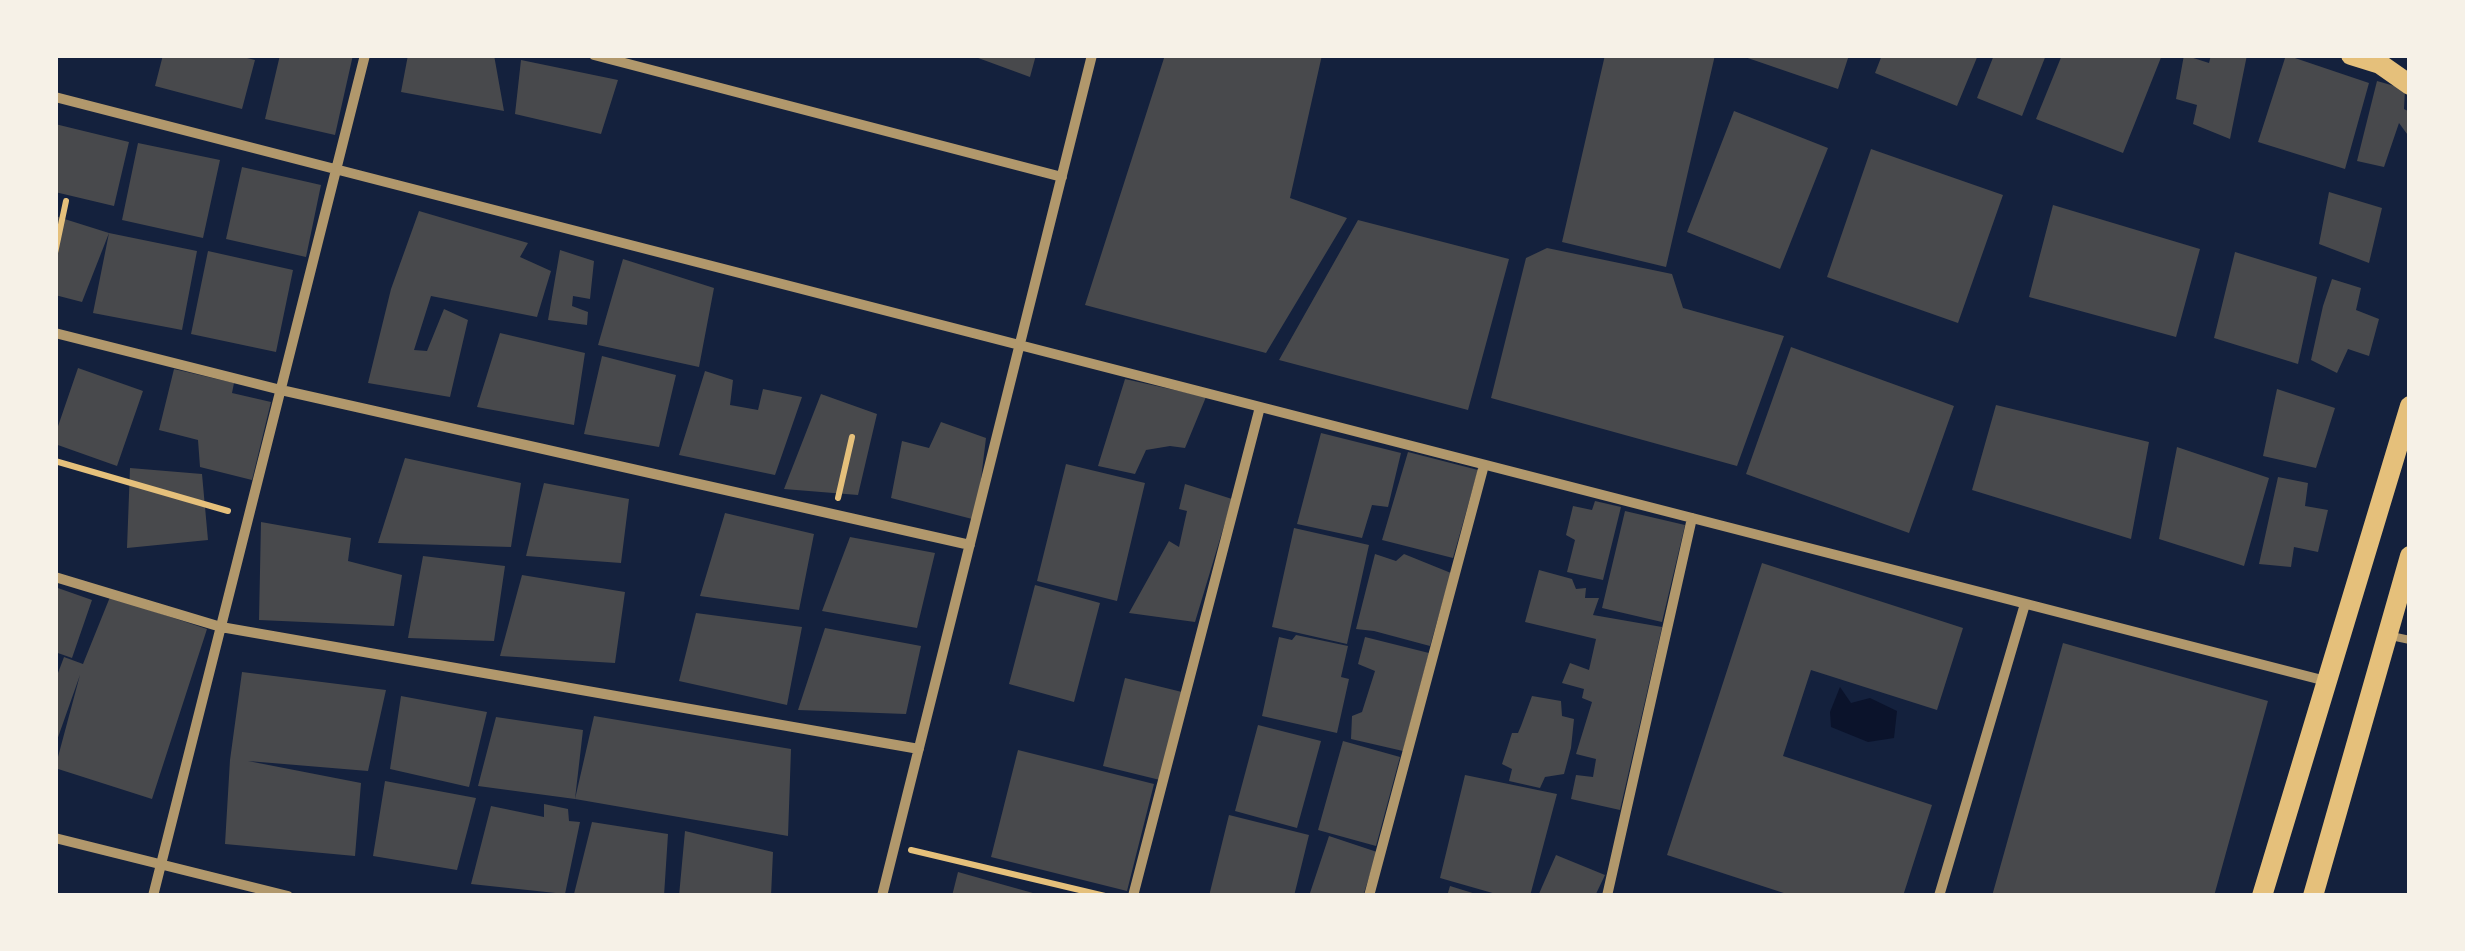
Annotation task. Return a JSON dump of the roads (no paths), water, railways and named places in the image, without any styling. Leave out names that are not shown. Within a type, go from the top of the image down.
[{"type":"main road","points":[[2351,55],[2387,60],[2410,85]]},
{"type":"main road","points":[[2262,896],[2410,406]]},
{"type":"main road","points":[[2314,896],[2387,635],[2405,588],[2410,556]]},
{"type":"street","points":[[153,896],[366,55]]},
{"type":"street","points":[[594,55],[628,59],[1062,177]]},
{"type":"street","points":[[882,896],[1092,55]]},
{"type":"street","points":[[55,97],[2326,681]]},
{"type":"street","points":[[55,333],[281,390],[970,545]]},
{"type":"street","points":[[1134,896],[1260,407]]},
{"type":"street","points":[[1369,896],[1484,464]]},
{"type":"street","points":[[1607,896],[1692,518]]},
{"type":"street","points":[[55,577],[220,627],[919,749]]},
{"type":"street","points":[[1939,896],[2024,604]]},
{"type":"street","points":[[55,838],[288,896]]},
{"type":"lane","points":[[2387,635],[2410,640]]},
{"type":"water","points":[[1840,687],[1851,703],[1870,698],[1897,711],[1894,738],[1868,742],[1831,727],[1830,712]]}]
